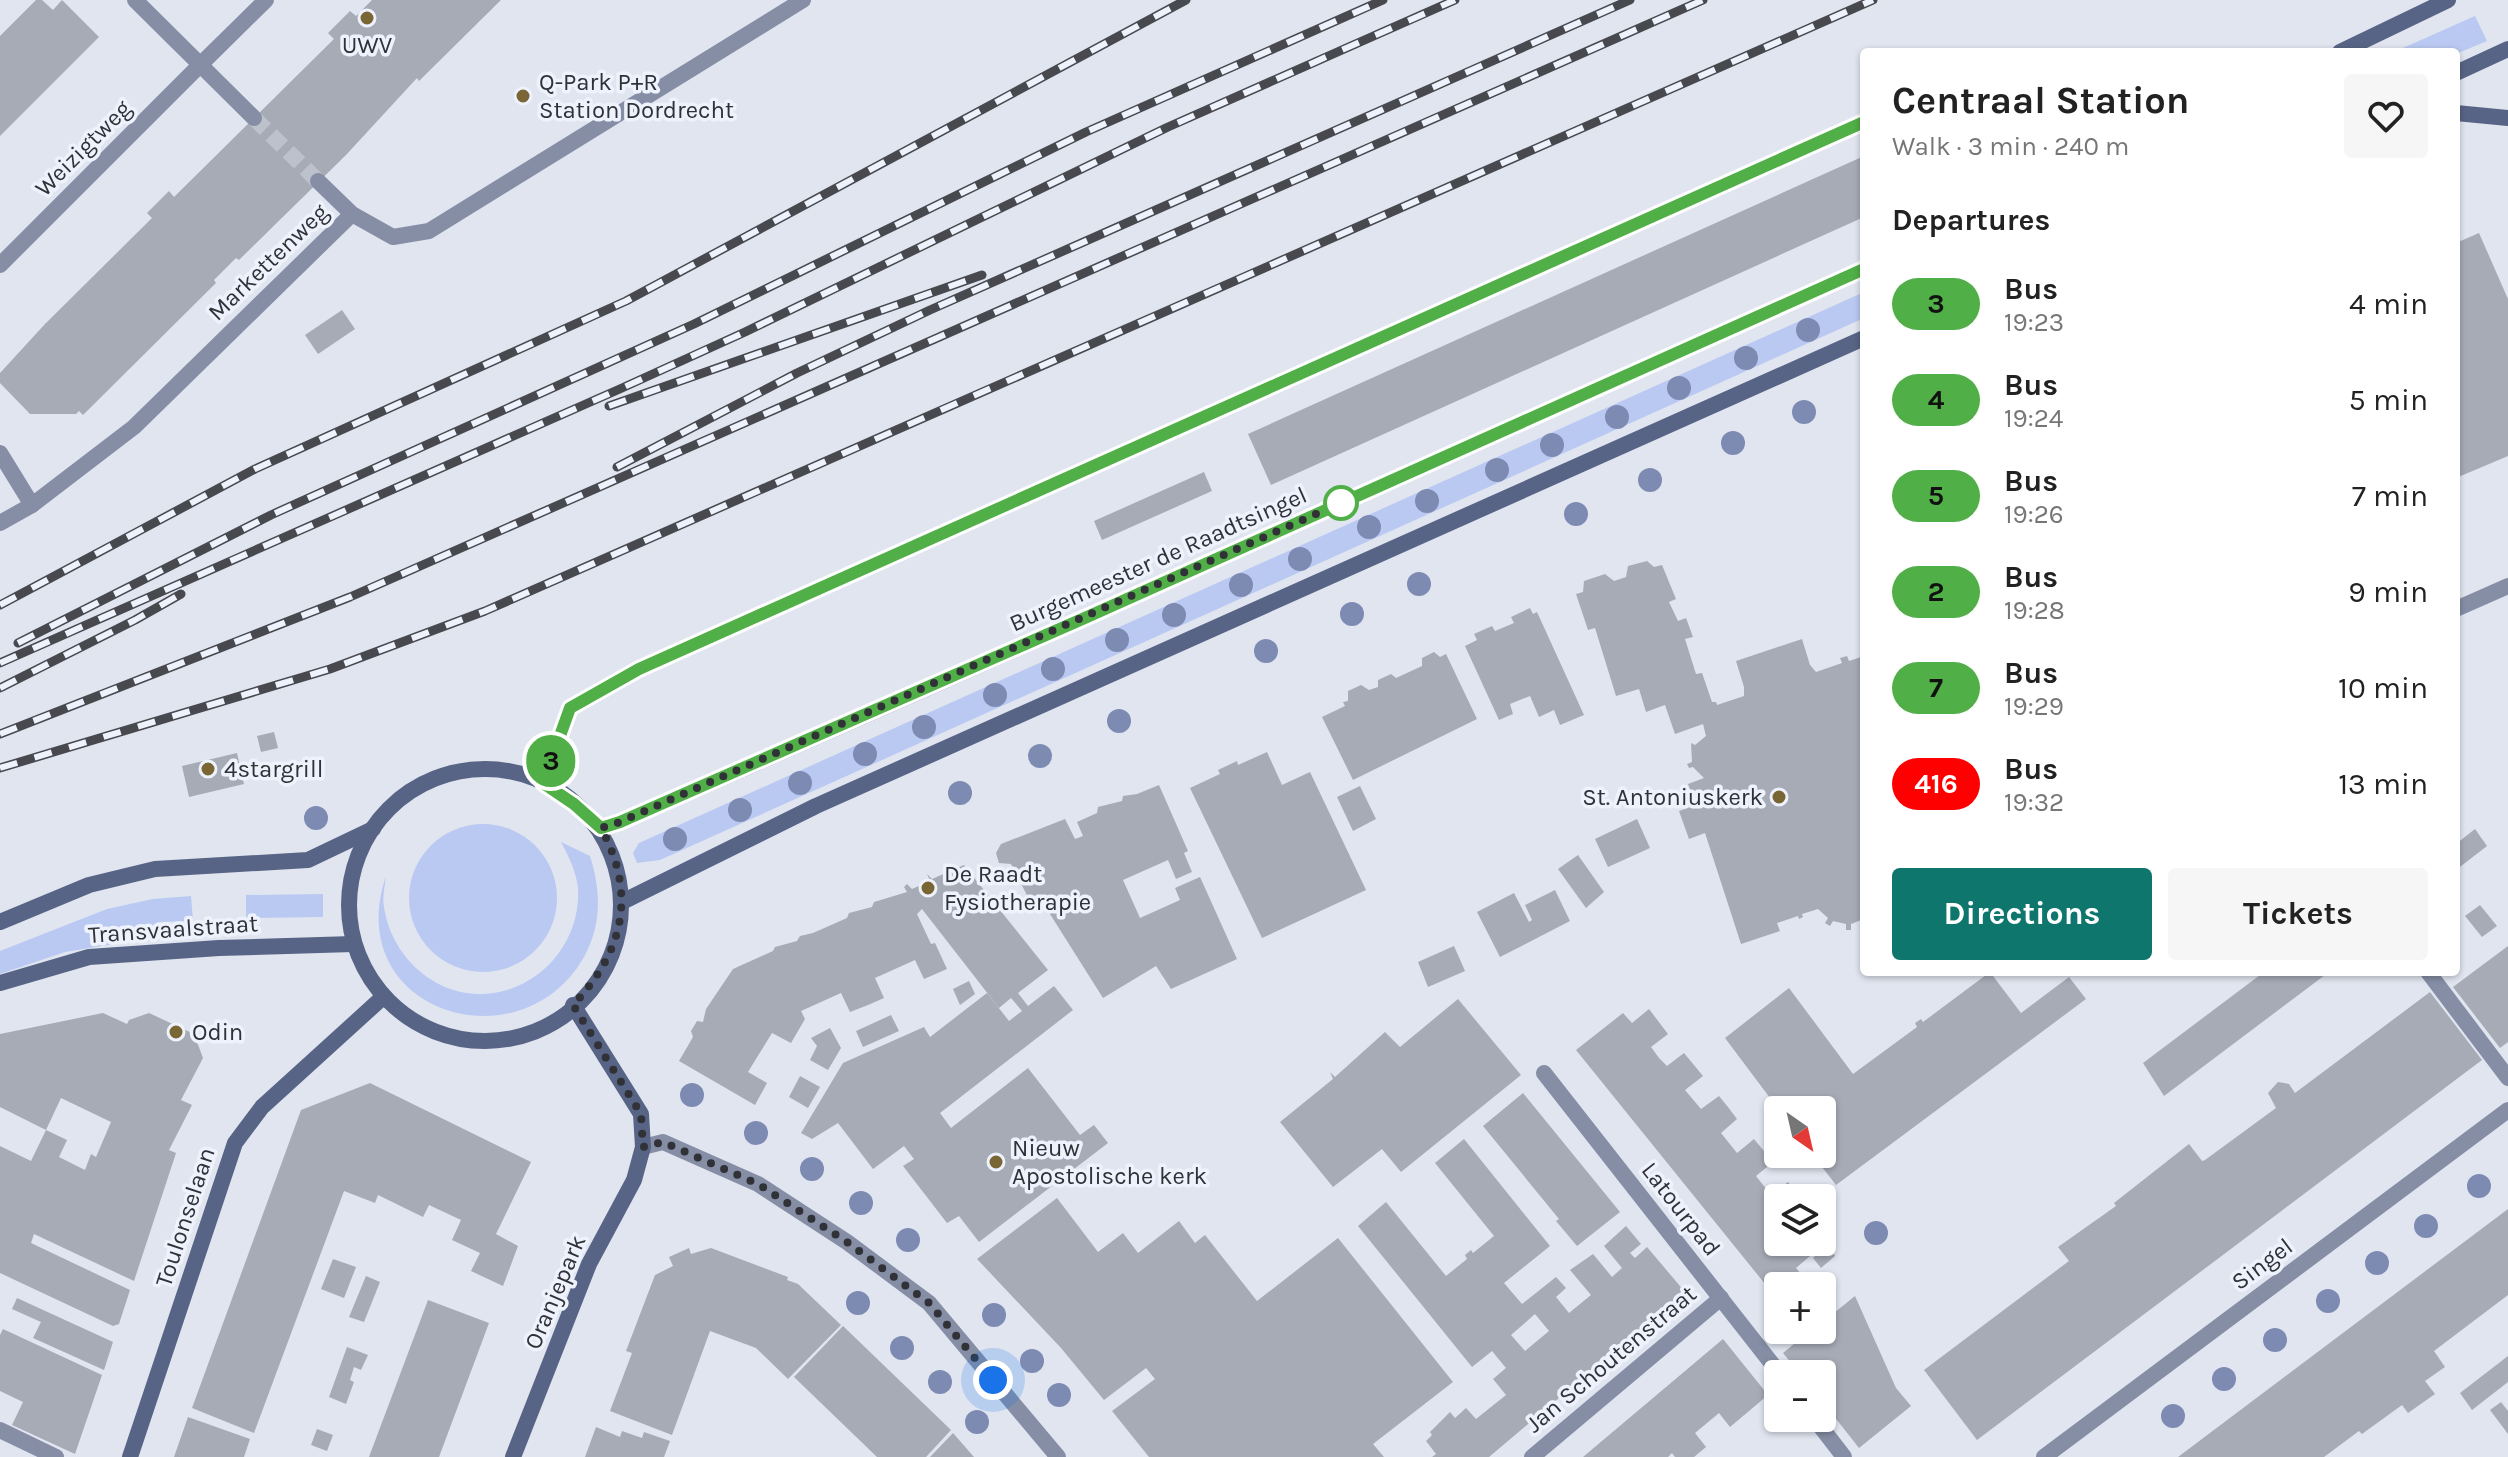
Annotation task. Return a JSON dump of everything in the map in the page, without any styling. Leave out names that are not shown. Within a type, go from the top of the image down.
[{"type":"main road","points":[[2348,48],[2448,0]]},
{"type":"main road","points":[[2460,71],[2508,49]]},
{"type":"main road","points":[[2460,113],[2508,118]]},
{"type":"main road","name":"Burgemeester de Raadtsingel","points":[[601,828],[678,798],[1031,642],[1860,271]]},
{"type":"main road","points":[[622,902],[816,806],[1860,340]]},
{"type":"main road","points":[[481,768],[513,772],[543,783],[574,804],[601,828],[613,851],[620,876],[622,902],[618,932],[608,959],[593,984],[573,1005],[534,1031],[512,1039],[488,1042],[441,1036],[420,1027],[382,998],[359,962],[353,944],[350,894],[357,865],[373,829],[402,796],[439,776],[481,768]]},
{"type":"main road","name":"Transvaalstraat","points":[[0,922],[89,885],[155,869],[308,860],[373,829]]},
{"type":"main road","name":"Transvaalstraat","points":[[0,983],[89,957],[219,948],[353,944]]},
{"type":"main road","name":"Toulonselaan","points":[[130,1457],[235,1143],[262,1107],[382,998]]},
{"type":"main road","points":[[573,1005],[641,1114],[643,1147]]},
{"type":"main road","name":"Oranjepark","points":[[513,1457],[589,1264],[634,1180],[643,1147]]},
{"type":"street","points":[[135,0],[254,118]]},
{"type":"street","name":"Weizigtweg","points":[[0,265],[266,0]]},
{"type":"street","name":"Markettenweg","points":[[0,523],[32,505],[134,427],[352,214],[393,237],[429,231],[803,0]]},
{"type":"street","points":[[543,783],[570,708],[639,669],[1860,124]]},
{"type":"street","points":[[318,181],[352,214]]},
{"type":"street","points":[[0,453],[32,505]]},
{"type":"street","points":[[2460,607],[2508,586]]},
{"type":"street","points":[[2431,976],[2508,1078]]},
{"type":"street","name":"Latourpad","points":[[1544,1073],[1769,1360]]},
{"type":"street","name":"Singel","points":[[2044,1457],[2507,1113]]},
{"type":"street","points":[[643,1147],[663,1142],[758,1184],[847,1242],[917,1294],[929,1303],[1058,1457]]},
{"type":"street","name":"Jan Schoutenstraat","points":[[1532,1457],[1721,1298]]},
{"type":"street","points":[[0,1430],[56,1457]]},
{"type":"street","points":[[1825,1432],[1844,1457]]},
{"type":"shaded area","points":[[2475,16],[2487,41],[2460,52],[2460,48],[2403,48]]},
{"type":"shaded area","points":[[1860,294],[1860,320],[660,860],[637,863],[633,853],[639,843]]},
{"type":"shaded area","points":[[483,824],[511,829],[536,845],[552,870],[557,898],[552,926],[536,951],[511,967],[483,972],[455,967],[430,951],[414,926],[409,898],[414,870],[430,845],[455,829]]},
{"type":"shaded area","points":[[561,842],[590,856],[598,907],[590,945],[556,991],[520,1010],[482,1016],[444,1009],[412,991],[389,962],[379,923],[383,896],[389,927],[397,945],[409,961],[440,985],[478,994],[516,987],[546,968],[567,940],[577,906],[578,888],[574,870]]},
{"type":"shaded area","points":[[323,894],[323,917],[246,918],[246,895]]},
{"type":"shaded area","points":[[191,896],[193,921],[157,922],[157,937],[65,952],[0,974],[0,951],[107,909],[153,899]]},
{"type":"building","points":[[36,0],[42,0],[53,10],[62,0],[99,37],[0,136],[0,36]]},
{"type":"building","points":[[372,0],[501,0],[419,81],[417,78],[346,155],[239,260],[236,258],[214,280],[216,283],[83,415],[79,411],[76,414],[30,414],[0,383],[0,373],[152,218],[147,213],[169,191],[174,197],[334,39],[328,33],[350,11],[356,16]]},
{"type":"building","points":[[1860,158],[1860,219],[1271,485],[1248,434]]},
{"type":"building","points":[[2479,233],[2508,299],[2508,456],[2460,476],[2460,241]]},
{"type":"building","points":[[342,310],[355,329],[318,354],[305,335]]},
{"type":"building","points":[[1204,472],[1212,491],[1102,540],[1094,521]]},
{"type":"building","name":"St. Antoniuskerk","points":[[1647,561],[1654,567],[1662,565],[1676,599],[1669,602],[1678,621],[1686,618],[1693,637],[1685,639],[1696,674],[1702,673],[1712,702],[1717,705],[1744,696],[1736,661],[1802,639],[1810,665],[1816,672],[1842,663],[1840,658],[1847,656],[1849,661],[1860,657],[1860,921],[1851,924],[1851,930],[1846,930],[1846,924],[1833,921],[1830,926],[1825,923],[1828,918],[1818,909],[1802,914],[1803,917],[1799,919],[1798,916],[1777,923],[1780,931],[1741,944],[1705,833],[1689,839],[1679,811],[1696,805],[1688,784],[1704,778],[1687,764],[1692,762],[1691,743],[1695,745],[1706,736],[1703,724],[1675,734],[1665,705],[1646,712],[1639,689],[1616,696],[1595,628],[1588,630],[1576,594],[1583,592],[1584,581],[1605,574],[1614,581],[1626,577],[1628,566]]},
{"type":"building","points":[[1530,608],[1533,614],[1537,612],[1584,715],[1560,725],[1554,710],[1539,717],[1530,696],[1510,704],[1513,714],[1499,720],[1465,646],[1477,640],[1474,634],[1492,626],[1495,631],[1514,623],[1511,617]]},
{"type":"building","points":[[1434,652],[1440,657],[1446,654],[1477,719],[1353,780],[1322,717],[1345,706],[1343,702],[1348,701],[1348,691],[1361,685],[1369,690],[1378,687],[1378,680],[1391,674],[1396,678],[1422,666],[1422,658]]},
{"type":"building","points":[[274,732],[278,748],[261,752],[257,736]]},
{"type":"building","points":[[1267,752],[1282,785],[1310,772],[1366,890],[1262,938],[1190,788],[1220,774],[1218,770],[1237,761],[1238,765]]},
{"type":"building","points":[[237,753],[244,784],[189,797],[182,766]]},
{"type":"building","points":[[1159,785],[1188,851],[1184,853],[1192,872],[1176,879],[1168,860],[1123,880],[1140,918],[1180,900],[1175,888],[1200,877],[1237,959],[1171,989],[1156,966],[1103,998],[1043,903],[1034,909],[1011,864],[999,863],[996,853],[1001,844],[1065,819],[1075,839],[1083,836],[1077,822],[1097,813],[1098,807],[1122,801],[1123,796]]},
{"type":"building","points":[[1360,786],[1376,819],[1353,831],[1337,797]]},
{"type":"building","points":[[1637,819],[1650,848],[1608,867],[1595,839]]},
{"type":"building","points":[[2475,829],[2487,846],[2460,867],[2460,841]]},
{"type":"building","points":[[1578,855],[1604,892],[1586,908],[1558,869]]},
{"type":"building","points":[[964,865],[1048,970],[1018,993],[1028,1006],[1054,986],[1073,1010],[940,1113],[951,1128],[1028,1068],[1080,1135],[1094,1125],[1108,1143],[979,1242],[959,1216],[947,1223],[903,1166],[914,1159],[904,1146],[873,1169],[838,1123],[812,1139],[801,1133],[843,1063],[924,1027],[930,1037],[987,993],[1009,1021],[1022,1011],[1011,998],[999,1008],[922,909],[917,914],[947,969],[924,979],[915,960],[875,978],[884,998],[850,1012],[841,993],[801,1011],[805,1019],[791,1043],[772,1033],[748,1072],[767,1083],[755,1105],[679,1061],[693,1037],[691,1031],[697,1021],[703,1022],[706,1009],[733,969],[773,951],[775,947],[797,941],[800,936],[847,918],[849,913],[907,892],[904,887],[907,884],[912,889],[930,881],[927,874],[932,879]]},
{"type":"building","points":[[1555,890],[1570,921],[1500,957],[1477,912],[1514,893],[1529,922],[1532,920],[1525,905]]},
{"type":"building","points":[[2480,905],[2497,926],[2482,937],[2465,916]]},
{"type":"building","points":[[1454,946],[1465,971],[1428,987],[1418,962]]},
{"type":"building","points":[[2508,946],[2508,1042],[2500,1048],[2453,987]]},
{"type":"building","points":[[1985,976],[1993,976],[2021,1013],[2069,977],[2086,999],[1836,1185],[1823,1168],[1836,1168],[1836,1096],[1768,1096],[1725,1038],[1789,988],[1853,1074],[1917,1027],[1915,1023],[1921,1019],[1923,1022]]},
{"type":"building","points":[[2259,976],[2324,976],[2164,1096],[2143,1063]]},
{"type":"building","points":[[969,981],[975,994],[960,1005],[953,989]]},
{"type":"building","points":[[2430,992],[2482,1060],[1977,1440],[1924,1370],[2069,1261],[2058,1247],[2116,1206],[2114,1203],[2189,1144],[2202,1161],[2205,1160],[2276,1108],[2268,1093],[2278,1082],[2289,1084],[2295,1093]]},
{"type":"building","points":[[1458,999],[1521,1075],[1401,1172],[1382,1149],[1333,1187],[1280,1122],[1333,1079],[1330,1072],[1335,1077],[1385,1032],[1400,1047]]},
{"type":"building","points":[[1649,1009],[1668,1034],[1651,1047],[1659,1058],[1667,1066],[1684,1053],[1703,1076],[1685,1090],[1701,1109],[1719,1096],[1737,1119],[1721,1133],[1737,1153],[1754,1139],[1764,1151],[1766,1168],[1756,1176],[1764,1186],[1764,1256],[1810,1256],[1796,1268],[1799,1272],[1764,1272],[1764,1283],[1576,1050],[1623,1013],[1632,1023]]},
{"type":"building","points":[[103,1013],[127,1024],[129,1020],[149,1013],[194,1034],[203,1058],[181,1100],[192,1105],[169,1150],[176,1153],[134,1281],[34,1234],[31,1243],[130,1290],[119,1324],[113,1326],[0,1273],[0,1146],[31,1161],[46,1130],[0,1107],[0,1034]],"holes":[[[61,1098],[111,1122],[96,1157],[91,1154],[85,1170],[59,1157],[67,1140],[46,1130]]]},
{"type":"building","points":[[891,1015],[899,1031],[863,1047],[856,1031]]},
{"type":"building","points":[[830,1028],[841,1048],[828,1070],[810,1060],[817,1046],[811,1038]]},
{"type":"building","points":[[800,1076],[820,1087],[808,1108],[789,1097]]},
{"type":"building","points":[[370,1083],[531,1162],[496,1234],[518,1246],[503,1286],[471,1271],[480,1253],[452,1240],[461,1220],[429,1205],[423,1217],[378,1195],[375,1203],[344,1191],[254,1433],[192,1408],[301,1110]]},
{"type":"building","points":[[1523,1093],[1620,1212],[1577,1246],[1556,1221],[1559,1219],[1483,1126]]},
{"type":"building","points":[[1464,1139],[1550,1246],[1504,1283],[1522,1304],[1556,1277],[1566,1288],[1556,1297],[1569,1313],[1591,1295],[1570,1270],[1593,1254],[1612,1277],[1622,1268],[1604,1246],[1626,1226],[1641,1244],[1630,1253],[1635,1258],[1647,1247],[1685,1292],[1489,1457],[1432,1457],[1436,1454],[1426,1441],[1432,1435],[1430,1432],[1450,1412],[1455,1418],[1466,1408],[1476,1419],[1506,1395],[1493,1379],[1506,1368],[1492,1351],[1472,1367],[1358,1226],[1386,1202],[1446,1276],[1467,1259],[1465,1255],[1471,1250],[1473,1253],[1494,1236],[1435,1163]],"holes":[[[1535,1314],[1549,1331],[1525,1351],[1511,1335]]]},
{"type":"building","points":[[1057,1198],[1098,1252],[1123,1233],[1138,1253],[1179,1221],[1195,1243],[1205,1235],[1257,1301],[1338,1238],[1453,1382],[1373,1444],[1384,1457],[1149,1457],[1112,1411],[1155,1379],[1146,1368],[1104,1400],[1061,1348],[977,1259]]},
{"type":"building","points":[[2508,1209],[2508,1295],[2434,1351],[2445,1367],[2425,1381],[2435,1394],[2408,1413],[2402,1405],[2324,1457],[2178,1457]]},
{"type":"building","points":[[689,1248],[691,1254],[711,1248],[788,1277],[787,1280],[798,1284],[841,1325],[788,1379],[756,1348],[710,1331],[672,1435],[610,1411],[632,1353],[626,1351],[655,1275],[673,1266],[669,1257]]},
{"type":"building","points":[[1815,1256],[1835,1256],[1821,1268],[1813,1258]]},
{"type":"building","points":[[333,1259],[356,1267],[344,1298],[321,1289]]},
{"type":"building","points":[[366,1276],[380,1282],[364,1322],[349,1317]]},
{"type":"building","points":[[1855,1296],[1896,1388],[1911,1406],[1859,1448],[1836,1419],[1836,1360],[1789,1360],[1783,1353],[1794,1344],[1836,1344],[1836,1311]]},
{"type":"building","points":[[17,1298],[113,1342],[104,1370],[33,1338],[41,1322],[12,1309]]},
{"type":"building","points":[[428,1300],[489,1323],[439,1457],[369,1457]]},
{"type":"building","points":[[843,1326],[951,1430],[926,1457],[877,1457],[794,1377]]},
{"type":"building","points":[[3,1329],[102,1375],[75,1454],[12,1425],[23,1402],[0,1391],[0,1335]]},
{"type":"building","points":[[1723,1339],[1764,1390],[1764,1398],[1730,1427],[1719,1413],[1695,1433],[1706,1447],[1694,1457],[1675,1457],[1672,1453],[1668,1457],[1583,1457]]},
{"type":"building","points":[[347,1347],[368,1355],[361,1370],[354,1367],[350,1380],[354,1382],[346,1404],[329,1397]]},
{"type":"building","points":[[2508,1356],[2508,1382],[2472,1410],[2460,1393]]},
{"type":"building","points":[[2501,1402],[2508,1411],[2508,1434],[2490,1410]]},
{"type":"building","points":[[188,1417],[250,1439],[244,1457],[174,1457]]},
{"type":"building","points":[[596,1427],[620,1437],[622,1431],[642,1438],[644,1432],[670,1441],[664,1457],[585,1457]]},
{"type":"building","points":[[317,1429],[333,1435],[327,1451],[311,1445]]},
{"type":"building","points":[[953,1433],[974,1457],[930,1457]]},
{"type":"tunnel","points":[[254,118],[318,181]]},
{"type":"railway","points":[[0,605],[255,469],[626,301],[1186,0]]},
{"type":"railway","points":[[18,643],[271,515],[694,324],[1086,132],[1383,0]]},
{"type":"railway","points":[[0,663],[745,332],[1168,127],[1455,0]]},
{"type":"railway","points":[[617,467],[797,373],[930,310],[1630,0]]},
{"type":"railway","points":[[0,734],[350,597],[1703,0]]},
{"type":"railway","points":[[0,768],[330,669],[485,611],[1873,0]]},
{"type":"railway","points":[[609,406],[982,275]]},
{"type":"railway","points":[[0,688],[181,594]]},
{"type":"bus line","name":"3","points":[[1860,124],[639,669],[570,708],[543,783],[574,804],[601,828],[620,822],[1860,271]]},
{"type":"place","name":"UWV","points":[[367,18]]},
{"type":"place","name":"Q-Park P+R Station Dordrecht","points":[[523,96]]},
{"type":"place","name":"4stargrill","points":[[208,769]]},
{"type":"place","name":"St. Antoniuskerk","points":[[1779,797]]},
{"type":"place","name":"De Raadt Fysiotherapie","points":[[928,888]]},
{"type":"place","name":"Odin","points":[[176,1032]]},
{"type":"place","name":"Nieuw Apostolische kerk","points":[[996,1162]]},
{"type":"route","points":[[993,1380],[929,1303],[847,1242],[758,1184],[663,1142],[643,1147],[641,1114],[573,1005],[593,984],[608,959],[618,932],[622,902],[620,876],[613,851],[601,828],[735,773],[1341,503]]}]
